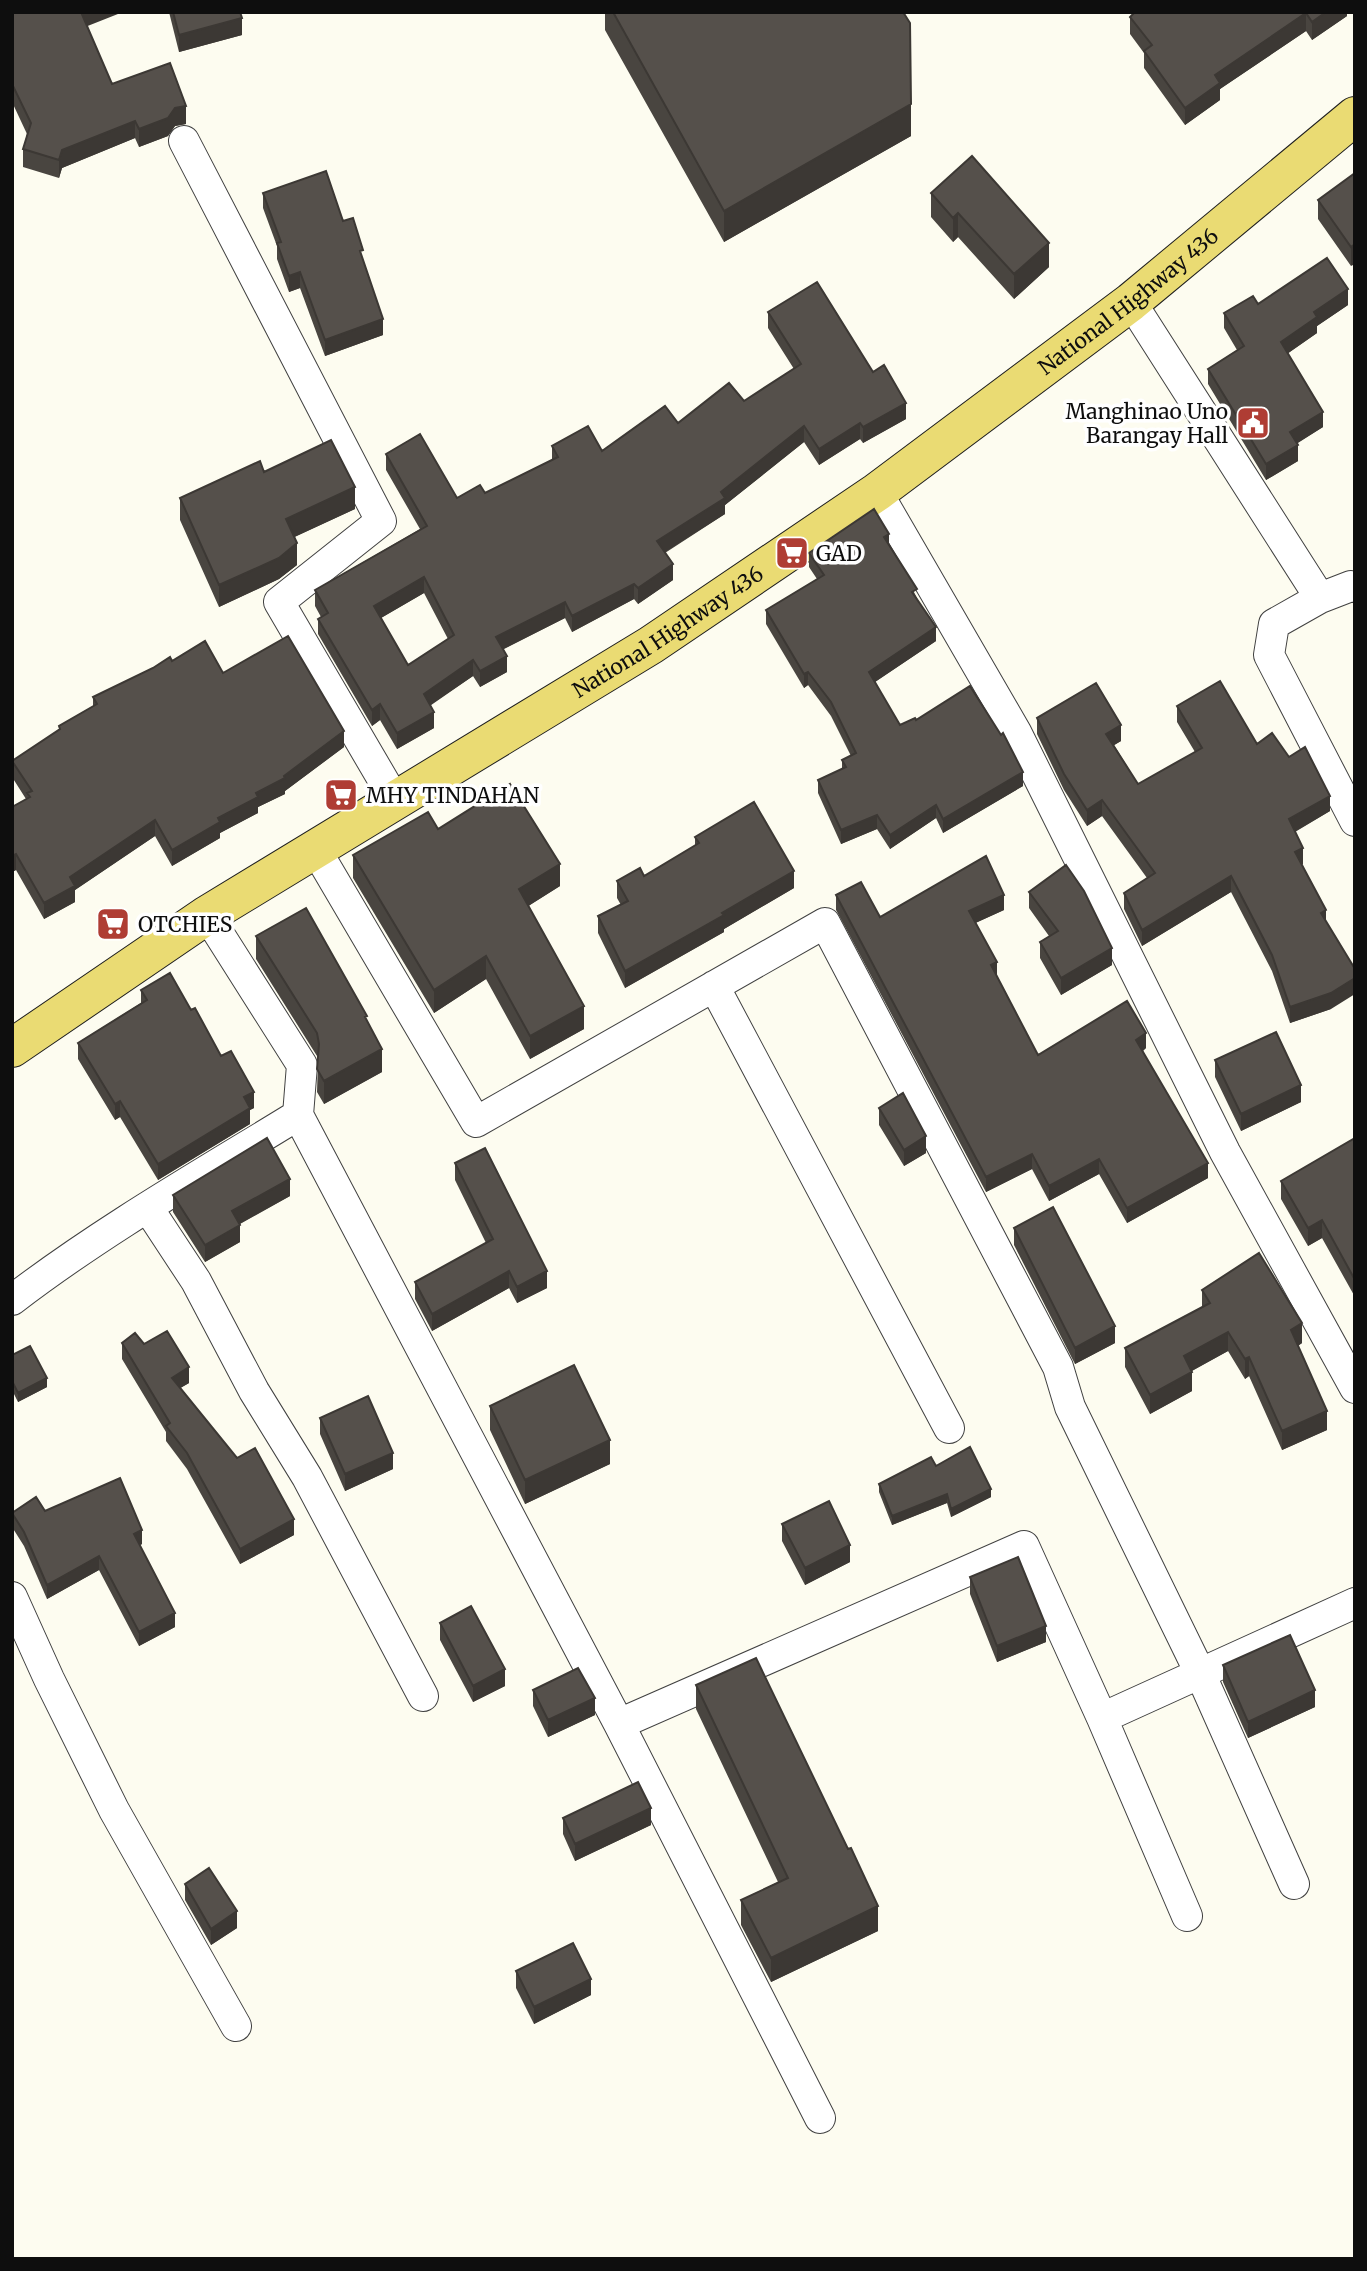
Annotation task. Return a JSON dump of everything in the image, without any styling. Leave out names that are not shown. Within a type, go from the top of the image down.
[{"type":"main road","name":"National Highway 436","points":[[12,1048],[207,915],[651,645],[877,492],[1131,302],[1355,116]]},
{"type":"street","points":[[184,141],[381,521],[279,602],[396,802]]},
{"type":"street","points":[[1131,302],[1320,598]]},
{"type":"street","points":[[877,492],[1016,732],[1225,1152],[1355,1388]]},
{"type":"street","points":[[1355,587],[1350,586],[1320,598],[1274,624],[1269,655],[1355,821]]},
{"type":"street","points":[[316,850],[476,1122],[825,923],[1058,1367],[1070,1407],[1200,1673],[1294,1884]]},
{"type":"street","points":[[207,915],[302,1065],[298,1115],[619,1724],[820,2118]]},
{"type":"street","points":[[714,986],[949,1428]]},
{"type":"street","points":[[12,1300],[148,1208],[298,1115]]},
{"type":"street","points":[[148,1208],[196,1281],[254,1391],[307,1477],[423,1696]]},
{"type":"street","points":[[619,1724],[1024,1546],[1187,1916]]},
{"type":"street","points":[[12,1597],[48,1679],[114,1810],[236,2026]]},
{"type":"street","points":[[1102,1718],[1355,1603]]},
{"type":"building","points":[[12,12],[81,12],[112,84],[170,63],[186,106],[175,108],[168,118],[139,129],[135,121],[62,150],[59,160],[23,149],[31,123],[12,84]]},
{"type":"building","points":[[173,12],[240,12],[242,18],[179,35]]},
{"type":"building","points":[[613,12],[903,12],[910,23],[911,104],[724,211]]},
{"type":"building","points":[[1135,12],[1326,12],[1312,22],[1306,13],[1215,75],[1220,83],[1185,108],[1144,51],[1152,45],[1130,17]]},
{"type":"building","points":[[972,156],[1049,243],[1014,274],[958,213],[953,218],[931,193]]},
{"type":"building","points":[[326,171],[343,221],[353,218],[363,250],[360,251],[383,319],[325,340],[300,272],[289,276],[277,243],[281,242],[263,193]]},
{"type":"building","points":[[1355,173],[1355,244],[1351,247],[1318,200]]},
{"type":"building","points":[[1327,258],[1348,289],[1314,312],[1317,317],[1281,342],[1323,412],[1290,432],[1298,445],[1266,464],[1208,369],[1244,346],[1224,313],[1253,296],[1258,304]]},
{"type":"building","points":[[817,282],[873,372],[884,365],[906,403],[863,427],[860,423],[819,449],[804,426],[721,492],[725,498],[657,541],[673,564],[638,588],[634,584],[572,616],[565,602],[496,637],[507,656],[480,671],[473,660],[424,694],[434,712],[397,733],[380,704],[372,710],[318,619],[328,613],[315,590],[427,526],[386,454],[420,434],[457,498],[480,485],[485,493],[558,457],[552,446],[588,426],[602,451],[665,406],[678,423],[729,383],[744,401],[801,364],[768,312]],"holes":[[[424,577],[454,635],[408,665],[374,606]]]},
{"type":"building","points":[[331,440],[355,487],[286,519],[297,543],[279,558],[219,585],[180,498],[260,461],[264,472]]},
{"type":"building","points":[[874,509],[889,534],[884,537],[917,589],[912,592],[936,627],[869,672],[900,725],[915,718],[916,720],[970,686],[1001,735],[1003,733],[1023,772],[943,819],[936,805],[890,835],[877,815],[841,830],[818,780],[846,767],[842,760],[856,753],[831,702],[808,672],[804,674],[766,610],[824,575],[809,553]]},
{"type":"building","points":[[288,636],[344,731],[284,776],[285,778],[256,793],[258,797],[218,818],[220,822],[172,850],[155,820],[70,877],[75,886],[44,903],[16,854],[12,856],[12,807],[30,797],[27,793],[32,791],[12,761],[60,729],[59,726],[97,704],[93,697],[170,657],[172,661],[205,641],[223,673]]},
{"type":"building","points":[[1220,681],[1257,744],[1272,733],[1289,757],[1305,747],[1330,796],[1289,819],[1303,848],[1295,852],[1326,910],[1321,913],[1355,969],[1355,978],[1331,993],[1290,1007],[1272,955],[1231,876],[1142,930],[1124,893],[1155,873],[1102,800],[1087,810],[1064,774],[1037,718],[1096,683],[1121,725],[1106,734],[1138,784],[1202,748],[1177,706]]},
{"type":"building","points":[[510,784],[560,864],[519,889],[584,1006],[530,1036],[486,956],[434,990],[353,855],[428,812],[438,829]]},
{"type":"building","points":[[754,802],[794,871],[722,913],[724,915],[625,971],[598,916],[628,901],[617,881],[640,868],[644,876],[699,843],[695,837]]},
{"type":"building","points":[[986,856],[1004,895],[969,911],[997,962],[991,965],[1038,1055],[1127,1001],[1146,1033],[1136,1040],[1208,1163],[1127,1208],[1099,1159],[1049,1186],[1032,1154],[986,1177],[836,895],[861,882],[880,917]]},
{"type":"building","points":[[1066,865],[1084,891],[1112,948],[1061,978],[1040,942],[1058,931],[1029,892]]},
{"type":"building","points":[[306,908],[367,1016],[365,1017],[382,1049],[324,1081],[317,1069],[317,1033],[256,936]]},
{"type":"building","points":[[170,973],[191,1010],[195,1008],[221,1056],[231,1051],[254,1092],[244,1097],[250,1108],[158,1164],[120,1101],[115,1104],[78,1043],[147,1000],[141,990]]},
{"type":"building","points":[[1276,1032],[1301,1085],[1241,1114],[1215,1060]]},
{"type":"building","points":[[903,1093],[926,1136],[904,1150],[879,1108]]},
{"type":"building","points":[[267,1138],[290,1179],[232,1211],[240,1225],[205,1245],[173,1195]]},
{"type":"building","points":[[1355,1138],[1355,1280],[1322,1220],[1308,1228],[1281,1181]]},
{"type":"building","points":[[485,1148],[547,1271],[517,1287],[509,1271],[432,1314],[415,1282],[493,1239],[455,1163]]},
{"type":"building","points":[[1053,1207],[1115,1326],[1075,1348],[1014,1228]]},
{"type":"building","points":[[1259,1253],[1302,1323],[1291,1330],[1327,1411],[1282,1431],[1249,1357],[1245,1359],[1228,1332],[1184,1356],[1192,1372],[1150,1395],[1125,1348],[1210,1303],[1202,1290]]},
{"type":"building","points":[[167,1331],[189,1367],[172,1378],[237,1458],[255,1448],[294,1519],[240,1549],[187,1453],[166,1426],[170,1423],[122,1343],[135,1333],[144,1344]]},
{"type":"building","points":[[30,1346],[47,1378],[18,1393],[12,1381],[12,1355]]},
{"type":"building","points":[[574,1365],[610,1440],[525,1480],[490,1406]]},
{"type":"building","points":[[368,1396],[393,1453],[345,1474],[320,1418]]},
{"type":"building","points":[[970,1447],[991,1489],[951,1509],[947,1494],[892,1516],[879,1484],[931,1457],[936,1466]]},
{"type":"building","points":[[120,1478],[142,1530],[134,1534],[175,1613],[139,1632],[99,1556],[47,1585],[24,1532],[12,1513],[36,1497],[45,1511]]},
{"type":"building","points":[[829,1501],[850,1545],[805,1568],[782,1524]]},
{"type":"building","points":[[1018,1557],[1046,1626],[997,1646],[970,1577]]},
{"type":"building","points":[[471,1606],[505,1669],[473,1686],[440,1623]]},
{"type":"building","points":[[1290,1635],[1315,1690],[1248,1722],[1223,1665]]},
{"type":"building","points":[[756,1658],[878,1906],[771,1958],[741,1900],[788,1878],[696,1685]]},
{"type":"building","points":[[578,1668],[595,1698],[548,1720],[533,1690]]},
{"type":"building","points":[[638,1782],[651,1808],[575,1844],[563,1818]]},
{"type":"building","points":[[209,1868],[237,1911],[211,1929],[185,1884]]},
{"type":"building","points":[[573,1943],[591,1979],[534,2007],[516,1971]]},
{"type":"place","name":"Manghinao Uno Barangay Hall","points":[[1253,423]]},
{"type":"place","name":"GAD","points":[[792,553]]},
{"type":"place","name":"MHY TINDAHAN","points":[[341,795]]},
{"type":"place","name":"OTCHIES","points":[[113,924]]}]
